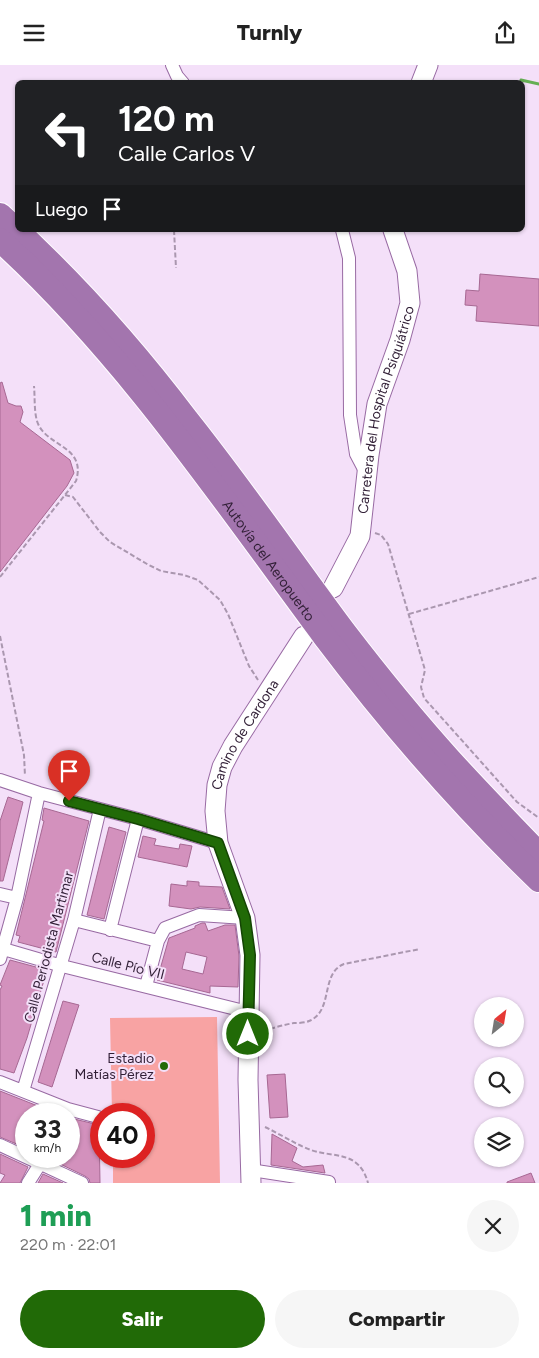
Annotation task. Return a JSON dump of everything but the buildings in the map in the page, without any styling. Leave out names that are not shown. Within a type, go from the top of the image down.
[{"type":"highway","name":"Autovía del Aeropuerto","points":[[0,215],[15,230]]},
{"type":"highway","name":"Autovía del Aeropuerto","points":[[17,232],[74,287],[146,369],[187,420],[345,632],[407,710],[448,758],[539,854]]},
{"type":"highway","name":"Autovía del Aeropuerto","points":[[0,240],[107,350],[196,462],[382,709],[445,782],[539,880]]},
{"type":"street","points":[[172,65],[176,76],[180,80]]},
{"type":"street","points":[[423,80],[428,65]]},
{"type":"street","points":[[342,232],[349,258],[351,425],[356,454],[367,475]]},
{"type":"street","name":"Carretera del Hospital Psiquiátrico","points":[[333,588],[360,536],[377,404],[400,340],[410,303],[407,271],[394,232]]},
{"type":"street","name":"Camino de Cardona","points":[[251,1176],[248,1034],[250,955],[245,918],[218,843],[215,811],[217,785],[222,767],[233,746],[304,636]]},
{"type":"street","points":[[0,779],[39,793],[138,819],[218,843]]},
{"type":"street","points":[[1,952],[17,898],[39,793]]},
{"type":"street","name":"Calle Periodista Martimar","points":[[24,1091],[62,965],[100,809]]},
{"type":"street","points":[[110,930],[138,819]]},
{"type":"street","points":[[0,894],[17,898]]},
{"type":"street","points":[[146,986],[158,941],[166,928],[199,915],[245,918]]},
{"type":"street","points":[[74,920],[158,941]]},
{"type":"street","name":"Calle Pío VII","points":[[1,952],[62,965],[248,1012]]},
{"type":"street","points":[[0,1082],[49,1103]]},
{"type":"street","points":[[0,1145],[15,1150]]},
{"type":"street","points":[[28,1183],[38,1168]]},
{"type":"street","points":[[57,1168],[82,1183]]},
{"type":"street","points":[[251,1176],[329,1182]]},
{"type":"path","points":[[174,232],[176,268]]},
{"type":"path","points":[[0,577],[76,481],[78,473],[77,462],[70,453],[44,431],[37,421],[34,386]]},
{"type":"path","points":[[65,495],[73,497],[110,542],[160,571],[184,575],[198,580],[220,600],[228,614],[249,667],[267,695]]},
{"type":"path","points":[[360,536],[371,533],[380,535],[388,543],[425,670],[421,687],[424,697],[517,802],[539,818]]},
{"type":"path","points":[[409,614],[539,577]]},
{"type":"path","points":[[0,636],[24,755],[26,788]]},
{"type":"path","points":[[248,1034],[310,1021],[318,1013],[326,999],[330,977],[337,966],[344,963],[420,949]]},
{"type":"path","points":[[250,1120],[312,1150],[344,1155],[360,1169],[368,1183]]},
{"type":"shaded area","name":"Estadio Matías Pérez","points":[[217,1017],[220,1183],[113,1183],[113,1168],[155,1168],[155,1103],[112,1103],[110,1018]]},
{"type":"waterway","points":[[525,81],[539,84]]},
{"type":"place","name":"Estadio Matías Pérez","points":[[164,1066]]},
{"type":"route","points":[[69,801],[218,843],[225,867],[245,918],[250,955],[248,1034]]}]
